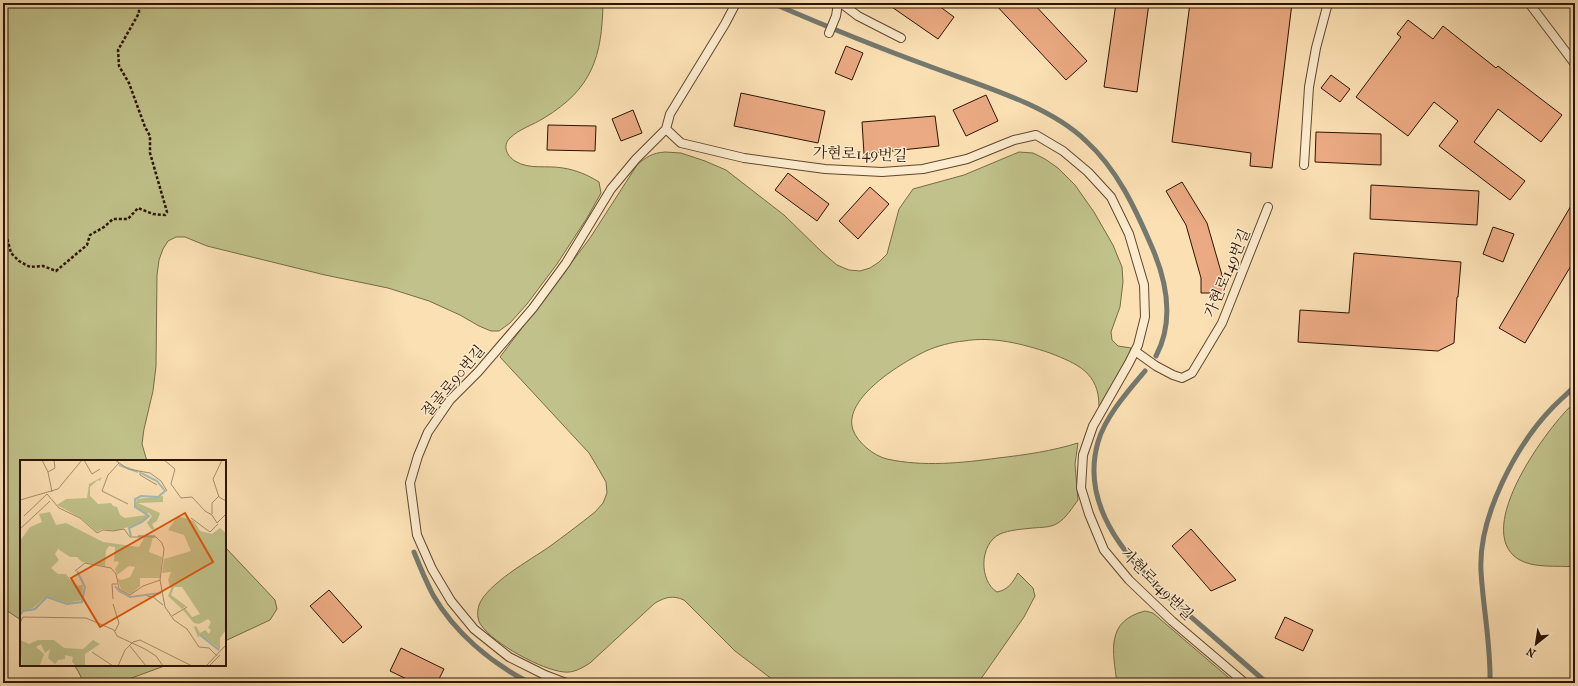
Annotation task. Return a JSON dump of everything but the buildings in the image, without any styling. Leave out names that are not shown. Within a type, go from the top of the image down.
[{"type":"lane","points":[[666,129],[670,114],[725,24],[736,3]]},
{"type":"lane","points":[[828,33],[836,16],[839,3],[858,16],[901,38]]},
{"type":"lane","points":[[1304,165],[1309,87],[1313,61],[1328,3]]},
{"type":"lane","points":[[1529,3],[1575,64]]},
{"type":"lane","name":"가현로149번길","points":[[666,129],[681,143],[744,158],[825,168],[882,172],[923,169],[967,159],[1014,140],[1036,135],[1063,151],[1088,172],[1111,197],[1129,234],[1144,286],[1145,317],[1138,345],[1093,426],[1083,455],[1081,488],[1089,514],[1104,550],[1129,580],[1172,621],[1245,683]]},
{"type":"lane","name":"절골로90번길","points":[[566,683],[545,676],[509,657],[474,629],[451,601],[432,569],[417,535],[410,483],[418,456],[428,432],[450,400],[478,372],[533,308],[566,263],[611,189],[636,159],[666,129]]},
{"type":"lane","name":"가현로149번길","points":[[1135,351],[1173,375],[1182,378],[1192,373],[1222,322],[1268,207]]},
{"type":"path","points":[[3,227],[4,226],[11,253],[19,261],[30,267],[43,266],[56,271],[87,244],[90,235],[104,227],[113,219],[128,219],[138,208],[153,214],[165,215],[167,212],[150,153],[150,136],[145,127],[129,83],[119,66],[118,50],[139,13],[139,3]]},
{"type":"green space","points":[[3,3],[603,3],[600,40],[597,55],[591,70],[583,83],[560,107],[514,135],[506,144],[506,151],[508,154],[520,164],[573,170],[599,182],[601,193],[587,218],[557,264],[527,304],[510,323],[499,331],[491,331],[429,301],[388,288],[325,275],[207,246],[185,237],[176,237],[168,241],[159,260],[157,275],[156,366],[153,391],[142,444],[147,460],[20,460],[20,619],[3,608]]},
{"type":"green space","points":[[1019,152],[1033,153],[1058,168],[1075,185],[1094,212],[1113,245],[1122,267],[1123,282],[1120,307],[1111,332],[1112,340],[1118,346],[1131,348],[1119,380],[1105,401],[1099,406],[1098,395],[1091,378],[1085,371],[1069,361],[1050,353],[1019,344],[997,340],[975,340],[955,342],[935,347],[903,363],[890,372],[865,394],[857,406],[852,418],[855,435],[872,452],[887,459],[914,463],[928,464],[1018,456],[1078,443],[1075,464],[1078,500],[1066,516],[1052,526],[1016,530],[1000,534],[993,539],[988,546],[984,563],[987,580],[991,587],[997,592],[1001,591],[1012,582],[1018,573],[1033,588],[1035,596],[1024,617],[978,683],[777,683],[735,651],[684,600],[672,597],[655,603],[590,663],[571,672],[555,670],[519,655],[496,640],[480,623],[478,615],[479,605],[491,589],[510,573],[549,547],[595,512],[603,503],[607,493],[606,482],[589,453],[500,357],[590,238],[637,165],[656,153],[681,153],[726,170],[784,215],[837,265],[849,270],[860,271],[870,268],[887,254],[899,209],[913,189],[964,175]]},
{"type":"green space","points":[[1575,402],[1575,567],[1546,566],[1524,562],[1518,559],[1506,545],[1504,525],[1509,502],[1519,478],[1533,454],[1548,432]]},
{"type":"green space","points":[[226,548],[275,600],[277,609],[270,620],[226,641]]},
{"type":"green space","points":[[1145,611],[1153,613],[1235,683],[1117,683],[1114,660],[1114,639],[1123,622],[1132,616]]},
{"type":"green space","points":[[75,666],[164,666],[118,683],[84,683]]},
{"type":"waterway","points":[[772,3],[887,50],[1010,96],[1052,116],[1086,141],[1116,176],[1132,203],[1157,259],[1165,286],[1167,315],[1162,342],[1156,356]]},
{"type":"waterway","points":[[1145,371],[1111,414],[1101,433],[1098,442],[1094,470],[1097,496],[1107,521],[1121,544],[1138,566],[1178,606],[1267,683]]},
{"type":"waterway","points":[[1490,683],[1489,655],[1481,571],[1482,550],[1486,528],[1493,505],[1513,461],[1539,423],[1575,386]]},
{"type":"waterway","points":[[414,552],[433,595],[452,622],[475,646],[501,666],[530,683]]}]
